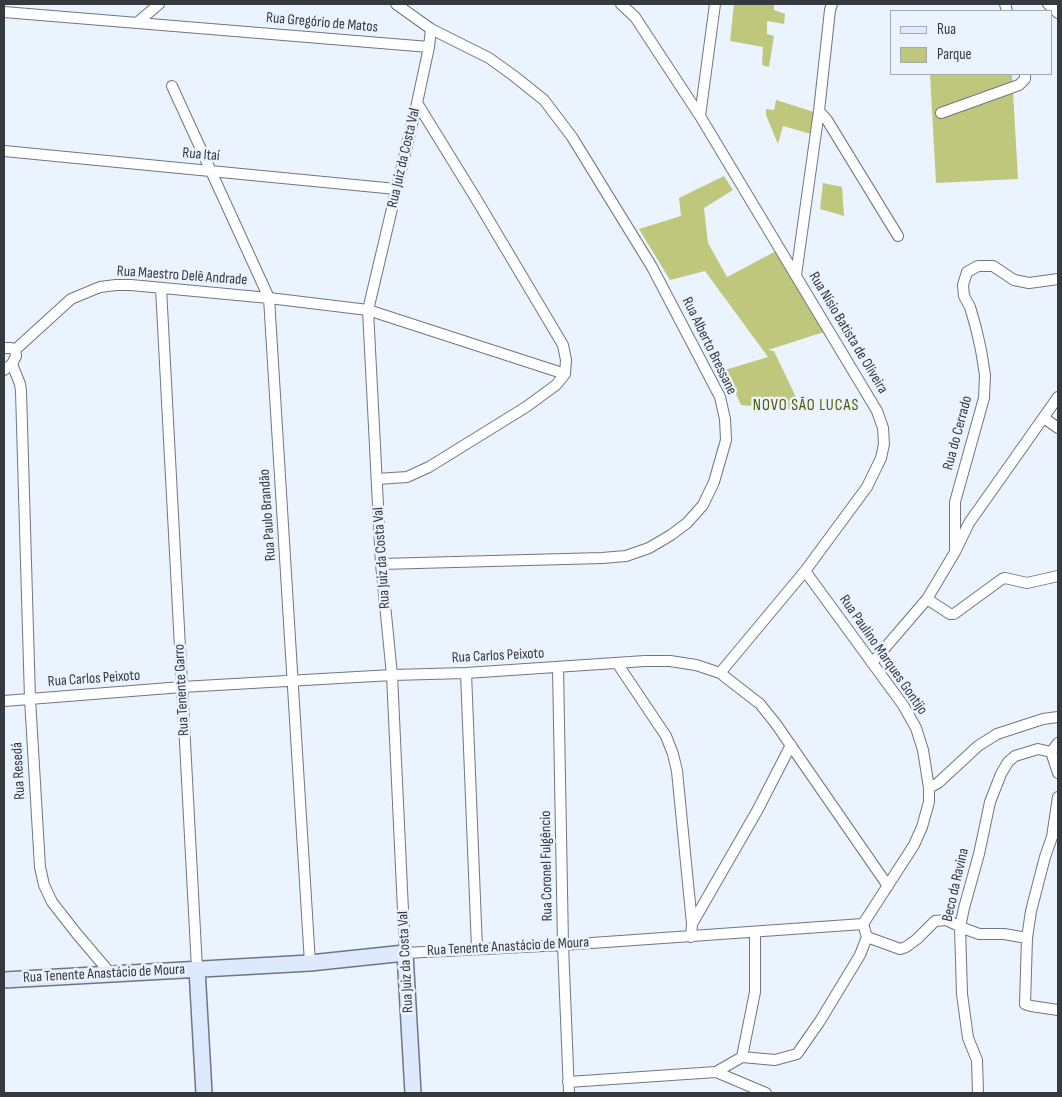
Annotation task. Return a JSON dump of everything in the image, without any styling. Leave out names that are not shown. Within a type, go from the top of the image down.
[{"type":"street","points":[[138,22],[159,4]]},
{"type":"street","name":"Rua Alberto Bressane","points":[[381,564],[602,558],[626,556],[649,548],[671,535],[704,505],[714,482],[726,440],[726,419],[720,398],[652,267],[572,137],[544,100],[489,58],[431,29],[396,4]]},
{"type":"street","name":"Rua Nísio Batista de Oliveira","points":[[621,4],[635,17],[700,116],[877,411],[883,428],[884,444],[881,458],[867,487],[805,571],[720,673]]},
{"type":"street","points":[[700,116],[715,4]]},
{"type":"street","points":[[796,275],[832,4]]},
{"type":"street","points":[[1048,4],[1058,13]]},
{"type":"street","name":"Rua Gregório de Matos","points":[[4,12],[429,47]]},
{"type":"street","name":"Rua Juiz da Costa Val","points":[[413,1093],[392,674],[381,564],[368,310],[429,47],[431,29]]},
{"type":"street","points":[[941,113],[1019,85],[1025,79],[1025,75]]},
{"type":"street","name":"Rua Paulo Brandão","points":[[172,86],[269,298],[310,962]]},
{"type":"street","points":[[377,479],[407,477],[429,467],[526,407],[556,385],[565,374],[566,360],[563,345],[475,197],[416,103]]},
{"type":"street","points":[[818,111],[827,120],[898,236]]},
{"type":"street","name":"Rua Itaí","points":[[4,151],[396,189]]},
{"type":"street","name":"Rua do Cerrado","points":[[955,552],[955,502],[984,398],[985,375],[976,328],[970,307],[964,296],[963,285],[967,272],[978,266],[993,266],[1014,280],[1029,283],[1058,279]]},
{"type":"street","name":"Rua Maestro Delê Andrade","points":[[15,350],[71,298],[86,292],[116,285],[269,298],[368,310],[565,374]]},
{"type":"street","name":"Rua Tenente Garro","points":[[161,288],[204,1093]]},
{"type":"street","points":[[4,348],[15,350],[16,356],[8,367]]},
{"type":"street","name":"Rua Resedá","points":[[8,367],[20,384],[21,391],[30,699],[40,866],[44,885],[52,902],[111,974]]},
{"type":"street","points":[[872,663],[927,599],[955,552],[969,523],[1058,397]]},
{"type":"street","points":[[1044,418],[1058,428]]},
{"type":"street","name":"Rua Paulino Marques Gontijo","points":[[805,571],[903,705],[916,728],[923,750],[929,788],[929,802],[922,827],[914,845],[863,924]]},
{"type":"street","points":[[927,599],[950,614],[954,614],[998,581],[1005,578],[1028,583],[1058,576]]},
{"type":"street","name":"Rua Carlos Peixoto","points":[[4,701],[182,687],[392,674],[466,673],[670,661],[696,665],[720,673],[760,704],[791,745],[888,886]]},
{"type":"street","points":[[617,663],[666,736],[677,772],[692,924],[691,936]]},
{"type":"street","name":"Rua Coronel Fulgêncio","points":[[558,667],[563,945],[568,1093]]},
{"type":"street","points":[[466,673],[477,949]]},
{"type":"street","points":[[929,788],[938,783],[978,746],[997,734],[1043,719],[1058,717]]},
{"type":"street","points":[[1058,743],[1051,752],[1058,773]]},
{"type":"street","points":[[692,924],[757,811],[791,745]]},
{"type":"street","name":"Beco da Ravina","points":[[978,1093],[977,1060],[968,1038],[962,994],[960,927],[990,802],[1001,774],[1008,762],[1015,756],[1038,749],[1051,752]]},
{"type":"street","points":[[1058,797],[1052,837],[1031,911],[1027,938],[1025,1004],[1058,1010]]},
{"type":"street","points":[[867,937],[900,949],[917,939],[935,921],[946,920],[979,934],[1004,934],[1027,938]]},
{"type":"street","points":[[568,1082],[716,1072],[742,1057],[776,1060],[797,1054],[820,1021],[860,955],[867,937],[863,924]]},
{"type":"street","name":"Rua Tenente Anastácio de Moura","points":[[4,980],[310,962],[405,953],[563,945],[863,924]]},
{"type":"street","points":[[742,1057],[755,992],[755,932]]},
{"type":"street","points":[[716,1072],[766,1093]]},
{"type":"green space","points":[[734,4],[774,4],[774,10],[785,14],[784,24],[767,21],[767,34],[774,36],[769,67],[762,65],[763,47],[730,41]]},
{"type":"green space","points":[[930,75],[1012,75],[1018,179],[936,183]]},
{"type":"green space","points":[[776,100],[814,112],[811,134],[783,126],[778,144],[766,115],[766,109],[774,110]]},
{"type":"green space","points":[[724,176],[733,190],[704,208],[708,243],[727,277],[778,250],[827,331],[768,350],[774,351],[802,410],[741,405],[725,370],[768,357],[705,271],[670,280],[639,229],[681,216],[679,198]]},
{"type":"green space","points":[[823,183],[842,187],[844,216],[820,209]]},
{"type":"district","name":"NOVO SÃO LUCAS","points":[[806,406]]}]
